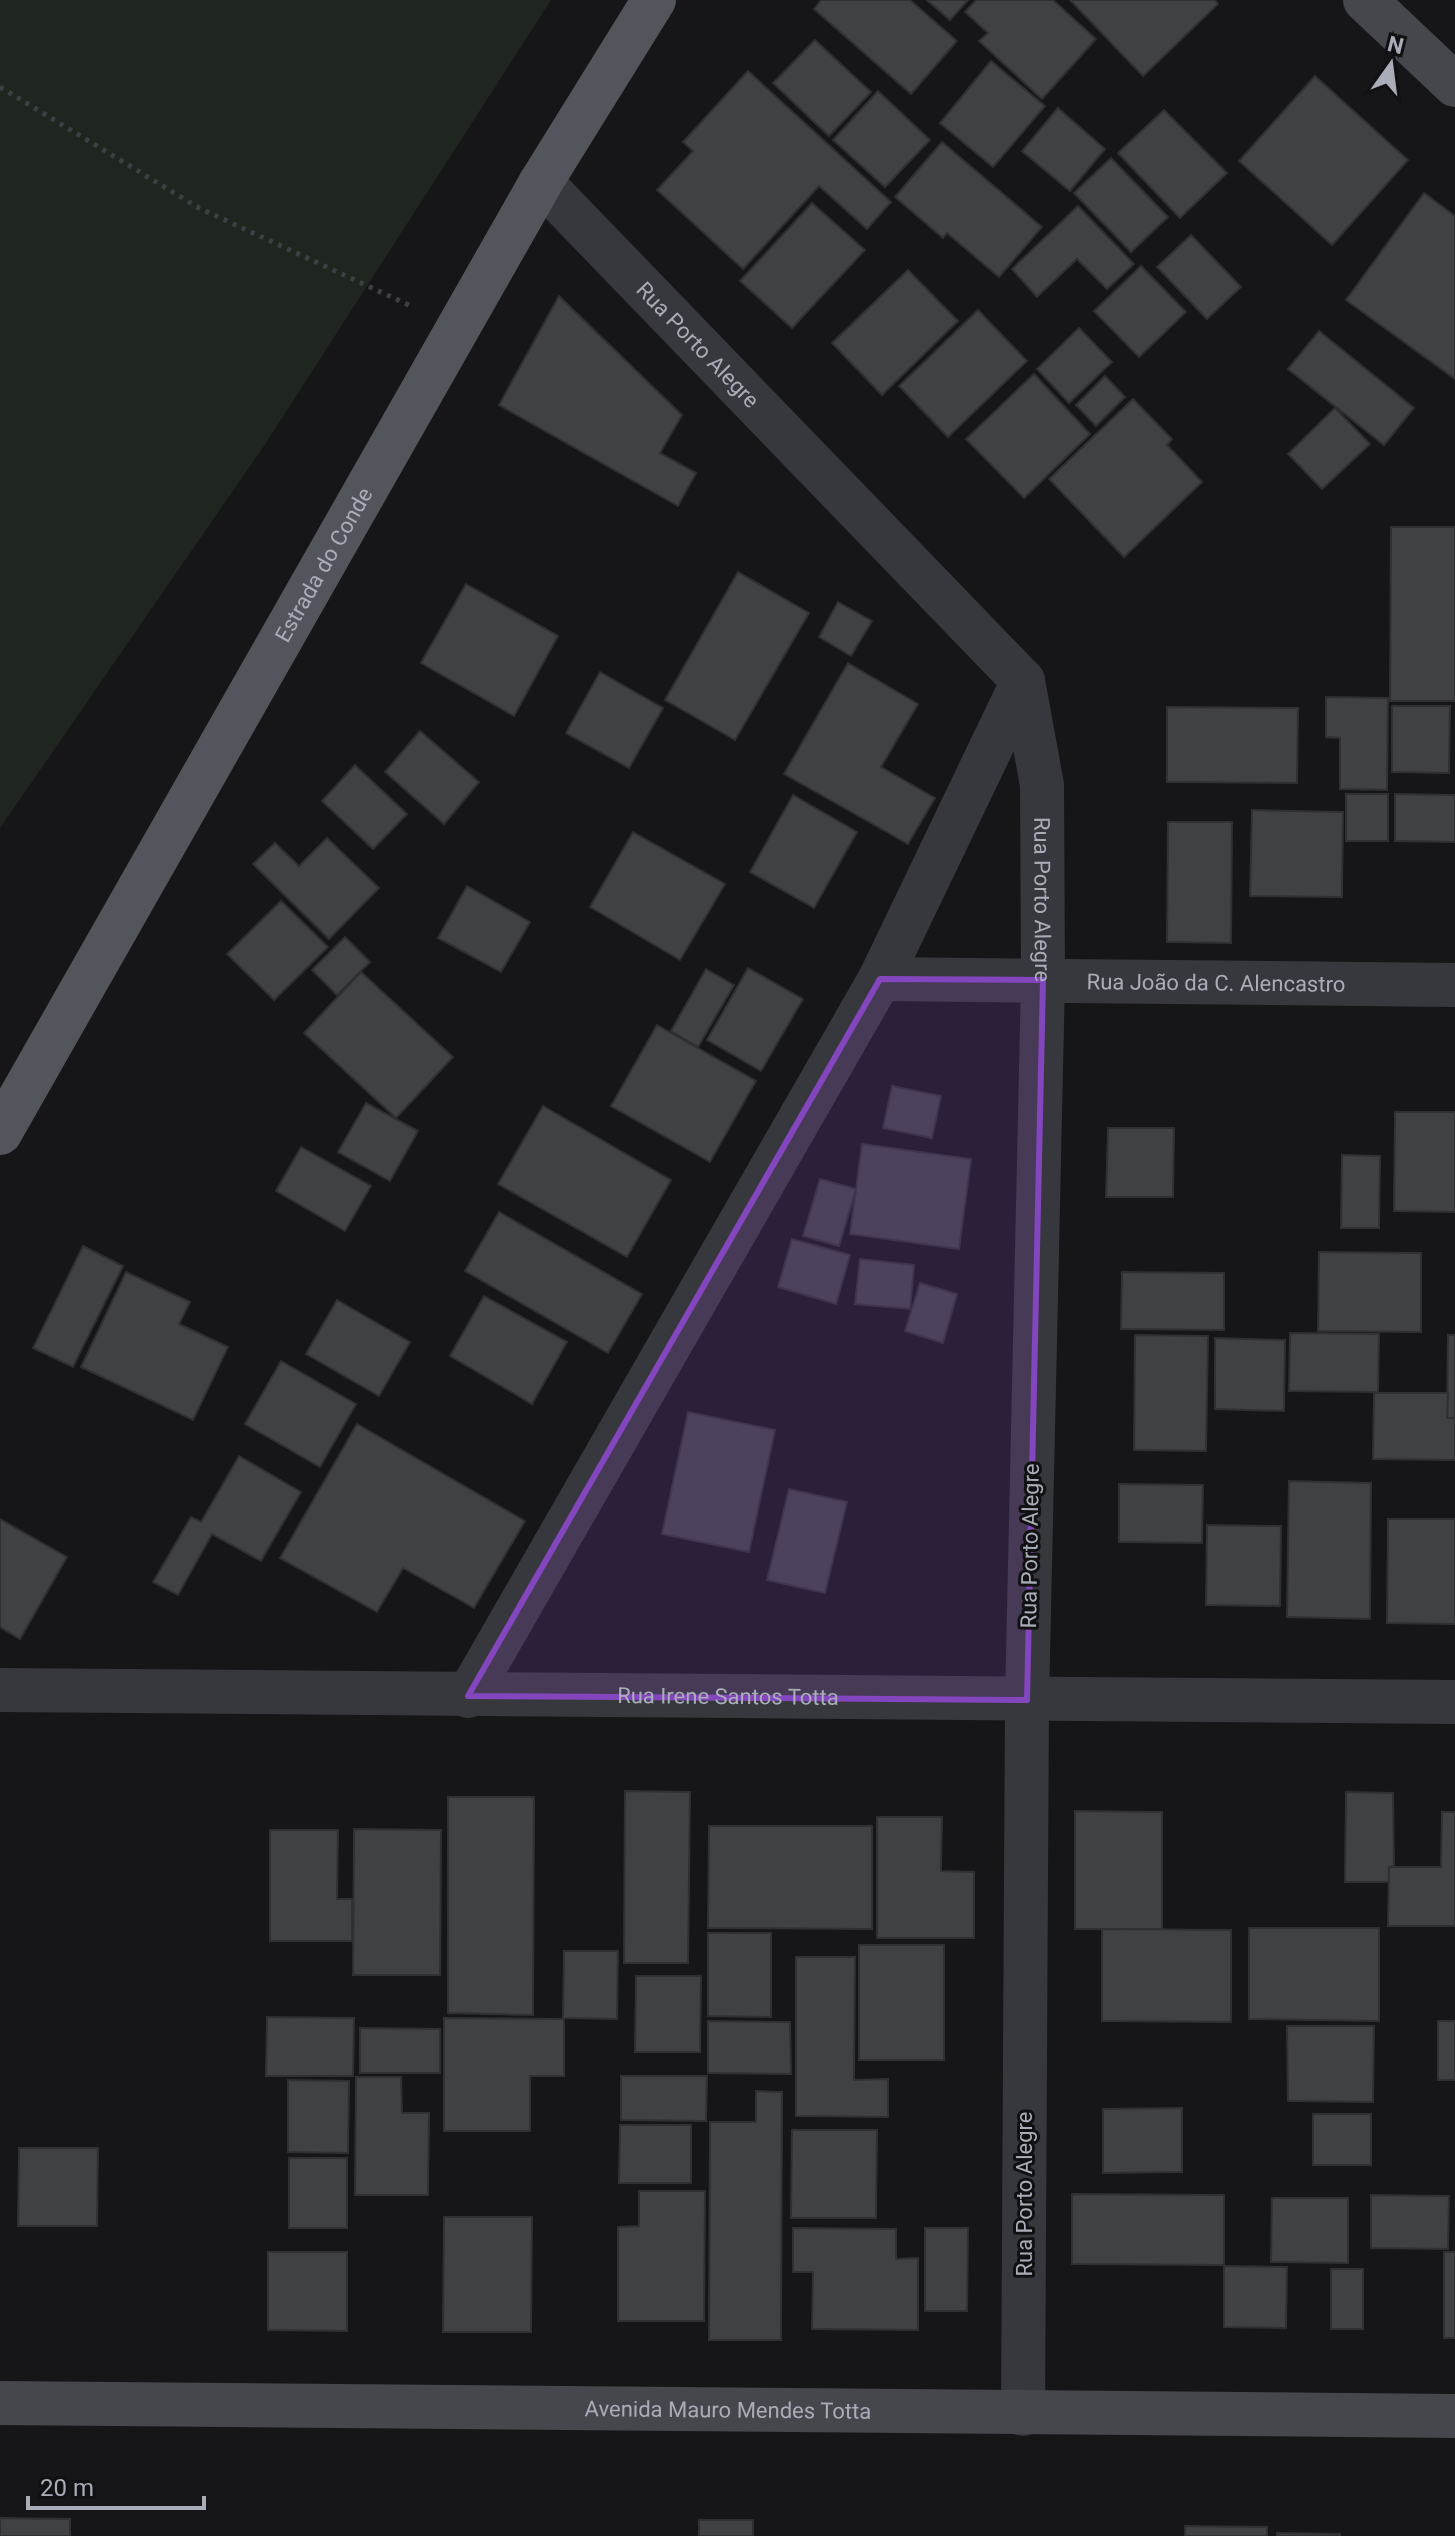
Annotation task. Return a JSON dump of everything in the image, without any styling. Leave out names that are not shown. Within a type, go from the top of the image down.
[{"type":"main road","name":"Estrada do Conde","points":[[0,1133],[541,182],[654,0]]},
{"type":"street","points":[[1365,0],[1455,85]]},
{"type":"street","name":"Rua Porto Alegre","points":[[541,182],[1023,681],[1042,785],[1043,980],[1027,1700],[1023,2414]]},
{"type":"street","points":[[468,1696],[880,979],[1023,681]]},
{"type":"street","name":"Rua João da C. Alencastro","points":[[880,979],[1455,985]]},
{"type":"street","name":"Rua Irene Santos Totta","points":[[0,1690],[1455,1702]]},
{"type":"street","name":"Avenida Mauro Mendes Totta","points":[[0,2403],[1455,2416]]},
{"type":"path","points":[[0,87],[199,208],[459,328]]},
{"type":"highlighted area","points":[[880,979],[1043,980],[1027,1700],[468,1696]]},
{"type":"shaded area","points":[[0,0],[551,0],[266,443],[0,828]]},
{"type":"building","points":[[821,0],[910,0],[957,41],[911,94],[814,9]]},
{"type":"building","points":[[927,0],[968,0],[950,20]]},
{"type":"building","points":[[976,0],[1053,0],[1096,39],[1042,99],[979,41],[988,33],[965,12]]},
{"type":"building","points":[[1070,0],[1215,0],[1218,4],[1143,76]]},
{"type":"building","points":[[815,40],[871,92],[829,136],[773,83]]},
{"type":"building","points":[[991,61],[1045,106],[993,167],[940,123]]},
{"type":"building","points":[[748,71],[891,202],[867,229],[819,186],[743,269],[657,190],[693,151],[683,142]]},
{"type":"building","points":[[1315,76],[1408,160],[1332,245],[1239,161]]},
{"type":"building","points":[[878,91],[930,140],[885,187],[833,140]]},
{"type":"building","points":[[1058,108],[1105,149],[1070,191],[1022,151]]},
{"type":"building","points":[[1164,110],[1227,173],[1180,218],[1118,153]]},
{"type":"building","points":[[942,142],[1042,227],[999,277],[947,233],[943,238],[895,197]]},
{"type":"building","points":[[1111,158],[1168,217],[1131,252],[1074,193]]},
{"type":"building","points":[[1424,193],[1455,216],[1455,379],[1346,300]]},
{"type":"building","points":[[812,203],[865,250],[792,328],[740,281]]},
{"type":"building","points":[[1078,206],[1134,264],[1107,289],[1077,259],[1037,297],[1012,269]]},
{"type":"building","points":[[1191,235],[1241,287],[1207,319],[1157,267]]},
{"type":"building","points":[[1141,266],[1186,312],[1139,357],[1094,311]]},
{"type":"building","points":[[908,270],[958,321],[882,395],[832,343]]},
{"type":"building","points":[[559,296],[682,415],[660,453],[696,473],[678,506],[499,405]]},
{"type":"building","points":[[978,310],[1027,361],[948,437],[899,386]]},
{"type":"building","points":[[1079,328],[1112,362],[1069,403],[1037,369]]},
{"type":"building","points":[[1319,331],[1414,408],[1384,445],[1288,369]]},
{"type":"building","points":[[1034,374],[1090,434],[1024,498],[966,439]]},
{"type":"building","points":[[1105,376],[1125,397],[1096,426],[1076,405]]},
{"type":"building","points":[[1133,399],[1172,439],[1167,445],[1202,482],[1124,557],[1049,479]]},
{"type":"building","points":[[1335,408],[1370,444],[1322,489],[1288,454]]},
{"type":"building","points":[[1391,527],[1455,527],[1455,701],[1390,701]]},
{"type":"building","points":[[738,572],[809,613],[735,740],[665,700]]},
{"type":"building","points":[[466,584],[558,636],[514,716],[421,663]]},
{"type":"building","points":[[838,602],[872,621],[851,656],[819,637]]},
{"type":"building","points":[[848,663],[918,704],[881,767],[935,798],[908,844],[784,774]]},
{"type":"building","points":[[600,672],[663,708],[629,768],[566,733]]},
{"type":"building","points":[[1326,697],[1388,698],[1387,790],[1340,789],[1340,738],[1326,737]]},
{"type":"building","points":[[1392,706],[1450,706],[1449,773],[1392,772]]},
{"type":"building","points":[[1167,707],[1298,708],[1297,783],[1167,782]]},
{"type":"building","points":[[420,731],[479,782],[444,824],[385,772]]},
{"type":"building","points":[[355,765],[407,814],[373,849],[322,801]]},
{"type":"building","points":[[1346,794],[1388,794],[1388,841],[1346,841]]},
{"type":"building","points":[[1395,794],[1455,795],[1455,842],[1395,841]]},
{"type":"building","points":[[793,795],[857,832],[814,908],[750,872]]},
{"type":"building","points":[[1252,810],[1343,812],[1342,897],[1250,896]]},
{"type":"building","points":[[1168,822],[1232,822],[1231,943],[1167,942]]},
{"type":"building","points":[[633,832],[725,884],[680,960],[590,907]]},
{"type":"building","points":[[327,838],[379,888],[329,939],[253,864],[275,843],[299,866]]},
{"type":"building","points":[[467,886],[530,922],[501,972],[438,938]]},
{"type":"building","points":[[281,901],[328,947],[274,1000],[227,954]]},
{"type":"building","points":[[345,937],[370,962],[337,995],[312,970]]},
{"type":"building","points":[[748,968],[803,999],[761,1071],[707,1040]]},
{"type":"building","points":[[706,969],[734,985],[698,1047],[671,1031]]},
{"type":"building","points":[[361,972],[453,1057],[396,1118],[304,1033]]},
{"type":"building","points":[[657,1025],[756,1081],[710,1162],[611,1106]]},
{"type":"building","points":[[892,1086],[941,1096],[932,1138],[883,1128]]},
{"type":"building","points":[[366,1103],[418,1131],[390,1181],[338,1152]]},
{"type":"building","points":[[543,1106],[671,1180],[627,1257],[498,1184]]},
{"type":"building","points":[[1395,1112],[1455,1112],[1455,1212],[1394,1211]]},
{"type":"building","points":[[1108,1128],[1174,1128],[1173,1197],[1106,1197]]},
{"type":"building","points":[[862,1144],[971,1159],[959,1249],[850,1234]]},
{"type":"building","points":[[301,1147],[371,1186],[345,1231],[276,1191]]},
{"type":"building","points":[[1342,1155],[1380,1156],[1379,1228],[1341,1228]]},
{"type":"building","points":[[820,1179],[856,1189],[839,1246],[803,1236]]},
{"type":"building","points":[[499,1212],[642,1294],[608,1353],[465,1271]]},
{"type":"building","points":[[792,1239],[850,1255],[836,1304],[778,1287]]},
{"type":"building","points":[[83,1246],[123,1266],[73,1367],[33,1348]]},
{"type":"building","points":[[1319,1252],[1421,1253],[1421,1332],[1318,1331]]},
{"type":"building","points":[[860,1259],[914,1265],[910,1309],[855,1304]]},
{"type":"building","points":[[126,1272],[190,1302],[179,1324],[228,1347],[193,1420],[81,1367]]},
{"type":"building","points":[[1122,1272],[1224,1273],[1224,1330],[1121,1329]]},
{"type":"building","points":[[920,1283],[957,1294],[943,1343],[905,1331]]},
{"type":"building","points":[[484,1296],[567,1342],[532,1404],[450,1356]]},
{"type":"building","points":[[337,1300],[410,1342],[379,1396],[306,1354]]},
{"type":"building","points":[[1290,1333],[1379,1334],[1378,1392],[1289,1391]]},
{"type":"building","points":[[1135,1335],[1208,1336],[1206,1451],[1134,1450]]},
{"type":"building","points":[[1448,1335],[1455,1335],[1455,1418],[1447,1418]]},
{"type":"building","points":[[1215,1338],[1285,1340],[1284,1411],[1215,1409]]},
{"type":"building","points":[[281,1361],[356,1404],[320,1467],[245,1424]]},
{"type":"building","points":[[1374,1393],[1448,1393],[1447,1418],[1455,1418],[1455,1460],[1373,1459]]},
{"type":"building","points":[[688,1412],[775,1430],[749,1552],[662,1534]]},
{"type":"building","points":[[357,1424],[525,1521],[474,1608],[403,1568],[377,1612],[280,1558]]},
{"type":"building","points":[[239,1456],[301,1492],[261,1561],[212,1534],[178,1595],[153,1582],[191,1517],[201,1522]]},
{"type":"building","points":[[1289,1481],[1371,1483],[1370,1619],[1287,1617]]},
{"type":"building","points":[[1119,1484],[1203,1485],[1202,1543],[1119,1542]]},
{"type":"building","points":[[789,1489],[847,1502],[825,1593],[767,1580]]},
{"type":"building","points":[[0,1519],[67,1557],[20,1639],[0,1627]]},
{"type":"building","points":[[1388,1519],[1455,1519],[1455,1624],[1387,1623]]},
{"type":"building","points":[[1207,1525],[1281,1526],[1280,1606],[1206,1605]]},
{"type":"building","points":[[625,1791],[690,1792],[688,1963],[624,1963]]},
{"type":"building","points":[[1346,1792],[1393,1793],[1394,1866],[1389,1867],[1389,1882],[1345,1882]]},
{"type":"building","points":[[448,1797],[534,1797],[533,2015],[448,2013]]},
{"type":"building","points":[[1075,1811],[1162,1812],[1162,1929],[1075,1929]]},
{"type":"building","points":[[1442,1812],[1455,1812],[1455,1926],[1388,1926],[1389,1867],[1441,1867]]},
{"type":"building","points":[[877,1817],[942,1817],[941,1871],[974,1872],[974,1938],[877,1938]]},
{"type":"building","points":[[709,1826],[872,1826],[872,1929],[708,1928]]},
{"type":"building","points":[[354,1829],[441,1830],[440,1975],[353,1975]]},
{"type":"building","points":[[270,1830],[338,1830],[337,1899],[352,1899],[352,1941],[270,1941]]},
{"type":"building","points":[[1249,1928],[1379,1928],[1379,2021],[1249,2019]]},
{"type":"building","points":[[1102,1929],[1231,1930],[1231,2022],[1102,2021]]},
{"type":"building","points":[[708,1933],[771,1933],[771,2017],[708,2016]]},
{"type":"building","points":[[859,1945],[944,1945],[944,2060],[859,2060]]},
{"type":"building","points":[[564,1951],[618,1951],[617,2019],[563,2018]]},
{"type":"building","points":[[796,1957],[855,1957],[854,2080],[888,2079],[888,2117],[796,2116]]},
{"type":"building","points":[[636,1976],[701,1976],[700,2052],[635,2052]]},
{"type":"building","points":[[267,2017],[354,2018],[353,2076],[266,2076]]},
{"type":"building","points":[[444,2018],[564,2019],[564,2076],[530,2076],[530,2131],[444,2131]]},
{"type":"building","points":[[708,2021],[790,2022],[791,2074],[708,2073]]},
{"type":"building","points":[[1438,2021],[1455,2021],[1455,2080],[1438,2080]]},
{"type":"building","points":[[1287,2026],[1374,2026],[1373,2102],[1288,2101]]},
{"type":"building","points":[[360,2028],[440,2029],[440,2073],[360,2073]]},
{"type":"building","points":[[621,2076],[707,2076],[706,2121],[621,2120]]},
{"type":"building","points":[[356,2077],[401,2077],[402,2113],[429,2113],[428,2195],[355,2195]]},
{"type":"building","points":[[288,2080],[349,2081],[348,2153],[288,2152]]},
{"type":"building","points":[[756,2091],[782,2092],[781,2340],[709,2340],[710,2122],[756,2122]]},
{"type":"building","points":[[1182,2108],[1182,2172],[1103,2173],[1103,2109]]},
{"type":"building","points":[[1313,2114],[1371,2114],[1371,2165],[1313,2165]]},
{"type":"building","points":[[620,2125],[691,2125],[691,2183],[619,2183]]},
{"type":"building","points":[[792,2130],[877,2130],[876,2218],[791,2218]]},
{"type":"building","points":[[19,2148],[98,2148],[97,2226],[18,2226]]},
{"type":"building","points":[[289,2158],[347,2158],[347,2228],[289,2228]]},
{"type":"building","points":[[639,2191],[705,2191],[704,2321],[618,2321],[618,2227],[639,2226]]},
{"type":"building","points":[[1072,2194],[1224,2195],[1224,2265],[1072,2264]]},
{"type":"building","points":[[1371,2195],[1449,2196],[1448,2249],[1371,2248]]},
{"type":"building","points":[[1272,2198],[1348,2198],[1348,2263],[1271,2262]]},
{"type":"building","points":[[444,2217],[532,2217],[531,2332],[443,2332]]},
{"type":"building","points":[[793,2228],[896,2229],[896,2259],[918,2258],[918,2330],[812,2329],[813,2272],[793,2272]]},
{"type":"building","points":[[925,2228],[968,2228],[967,2311],[925,2311]]},
{"type":"building","points":[[268,2252],[347,2252],[347,2331],[268,2330]]},
{"type":"building","points":[[1444,2252],[1455,2252],[1455,2338],[1444,2338]]},
{"type":"building","points":[[1224,2266],[1287,2267],[1286,2328],[1224,2327]]},
{"type":"building","points":[[1331,2269],[1363,2269],[1363,2329],[1331,2329]]},
{"type":"building","points":[[0,2518],[70,2519],[70,2536],[0,2536]]},
{"type":"building","points":[[699,2520],[753,2520],[753,2536],[699,2536]]},
{"type":"building","points":[[1185,2526],[1267,2527],[1267,2536],[1185,2536]]},
{"type":"building","points":[[1277,2533],[1340,2534],[1340,2536],[1277,2536]]}]
